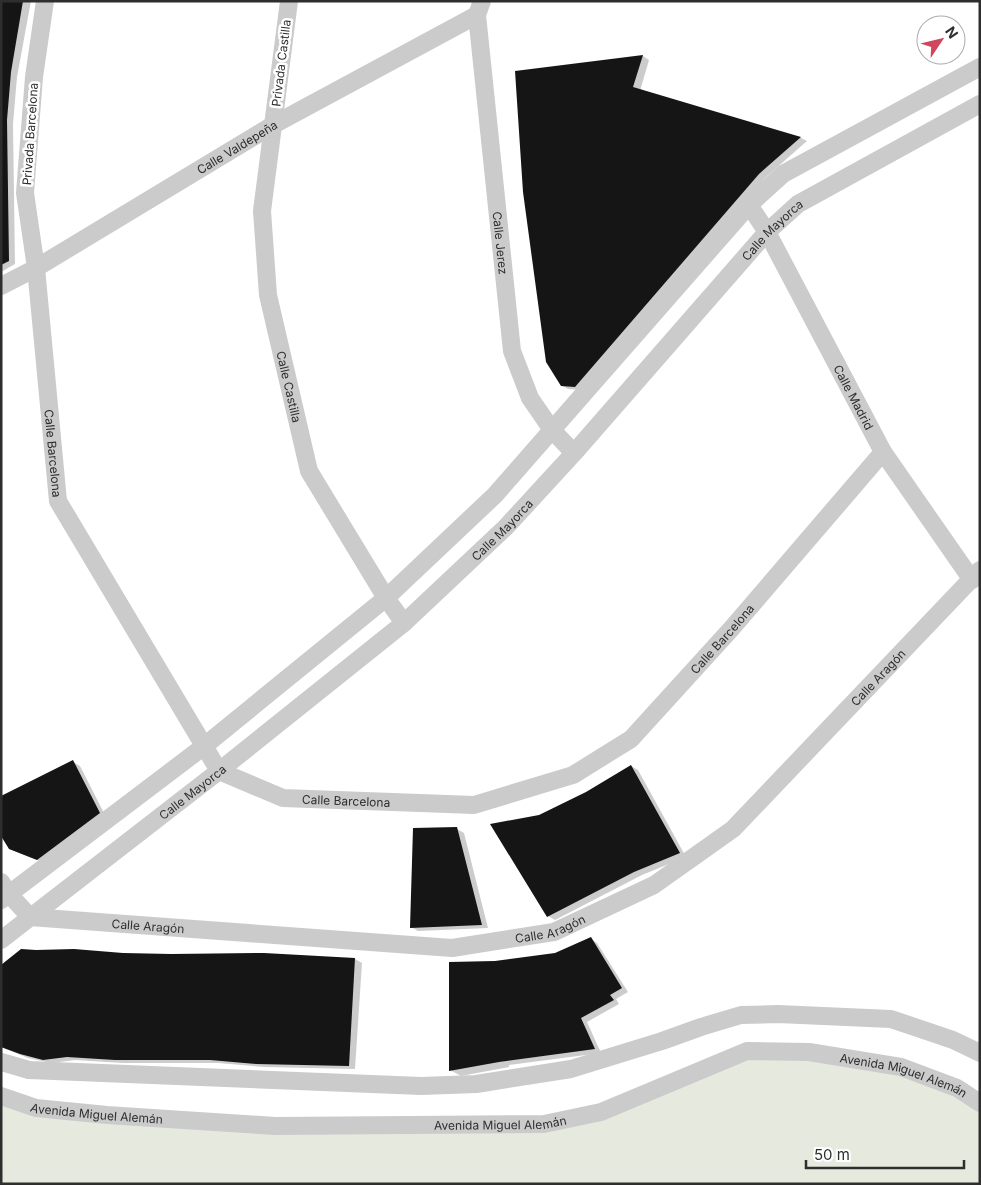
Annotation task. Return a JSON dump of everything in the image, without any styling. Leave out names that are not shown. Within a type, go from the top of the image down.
[{"type":"street","name":"Privada Barcelona","points":[[36,268],[26,193],[34,77],[44,1]]},
{"type":"street","name":"Privada Castilla","points":[[273,125],[289,1]]},
{"type":"street","name":"Calle Valdepeña","points":[[1,286],[36,268],[273,125],[480,8]]},
{"type":"street","name":"Calle Jerez","points":[[480,8],[512,350],[530,398],[552,430],[574,453]]},
{"type":"street","points":[[30,917],[4,892],[203,746],[386,598],[495,495],[748,206],[783,174],[980,67]]},
{"type":"street","name":"Calle Mayorca","points":[[1,940],[219,771],[404,622],[506,527],[574,453],[767,232],[798,204],[978,108]]},
{"type":"street","name":"Calle Castilla","points":[[273,125],[262,211],[268,295],[309,471],[386,598],[404,622]]},
{"type":"street","name":"Calle Madrid","points":[[748,206],[767,232],[883,452],[976,575]]},
{"type":"street","name":"Calle Barcelona","points":[[36,268],[58,501],[219,771],[283,798],[474,806],[573,775],[631,739],[738,621],[883,452]]},
{"type":"street","name":"Calle Aragón","points":[[30,917],[452,948],[554,932],[654,885],[733,829],[976,575]]},
{"type":"street","points":[[1,1062],[29,1070],[421,1086],[476,1084],[571,1069],[741,1015],[778,1014],[891,1019],[953,1040],[980,1053]]},
{"type":"street","name":"Avenida Miguel Alemán","points":[[1,1096],[36,1108],[107,1115],[275,1126],[544,1124],[601,1112],[747,1051],[809,1052],[901,1067],[957,1088],[980,1103]]},
{"type":"shaded area","points":[[773,1053],[916,1069],[980,1095],[980,1184],[1,1184],[1,1095],[53,1113],[559,1126],[733,1063]]},
{"type":"building","points":[[1,1],[23,1],[11,72],[7,120],[9,261],[1,265]]},
{"type":"building","points":[[643,55],[633,87],[801,137],[759,174],[575,387],[561,386],[546,362],[523,192],[515,71]]},
{"type":"building","points":[[73,760],[100,813],[37,860],[9,849],[1,836],[1,796]]},
{"type":"building","points":[[631,765],[680,853],[634,872],[547,917],[490,824],[539,815],[586,792]]},
{"type":"building","points":[[457,827],[482,925],[410,928],[413,828]]},
{"type":"building","points":[[591,937],[622,988],[610,995],[614,1000],[581,1018],[595,1049],[449,1071],[449,962],[495,961],[555,953]]},
{"type":"building","points":[[21,949],[74,949],[171,954],[264,953],[355,958],[349,1066],[256,1064],[210,1060],[115,1060],[67,1057],[43,1060],[20,1054],[1,1047],[1,965]]}]
